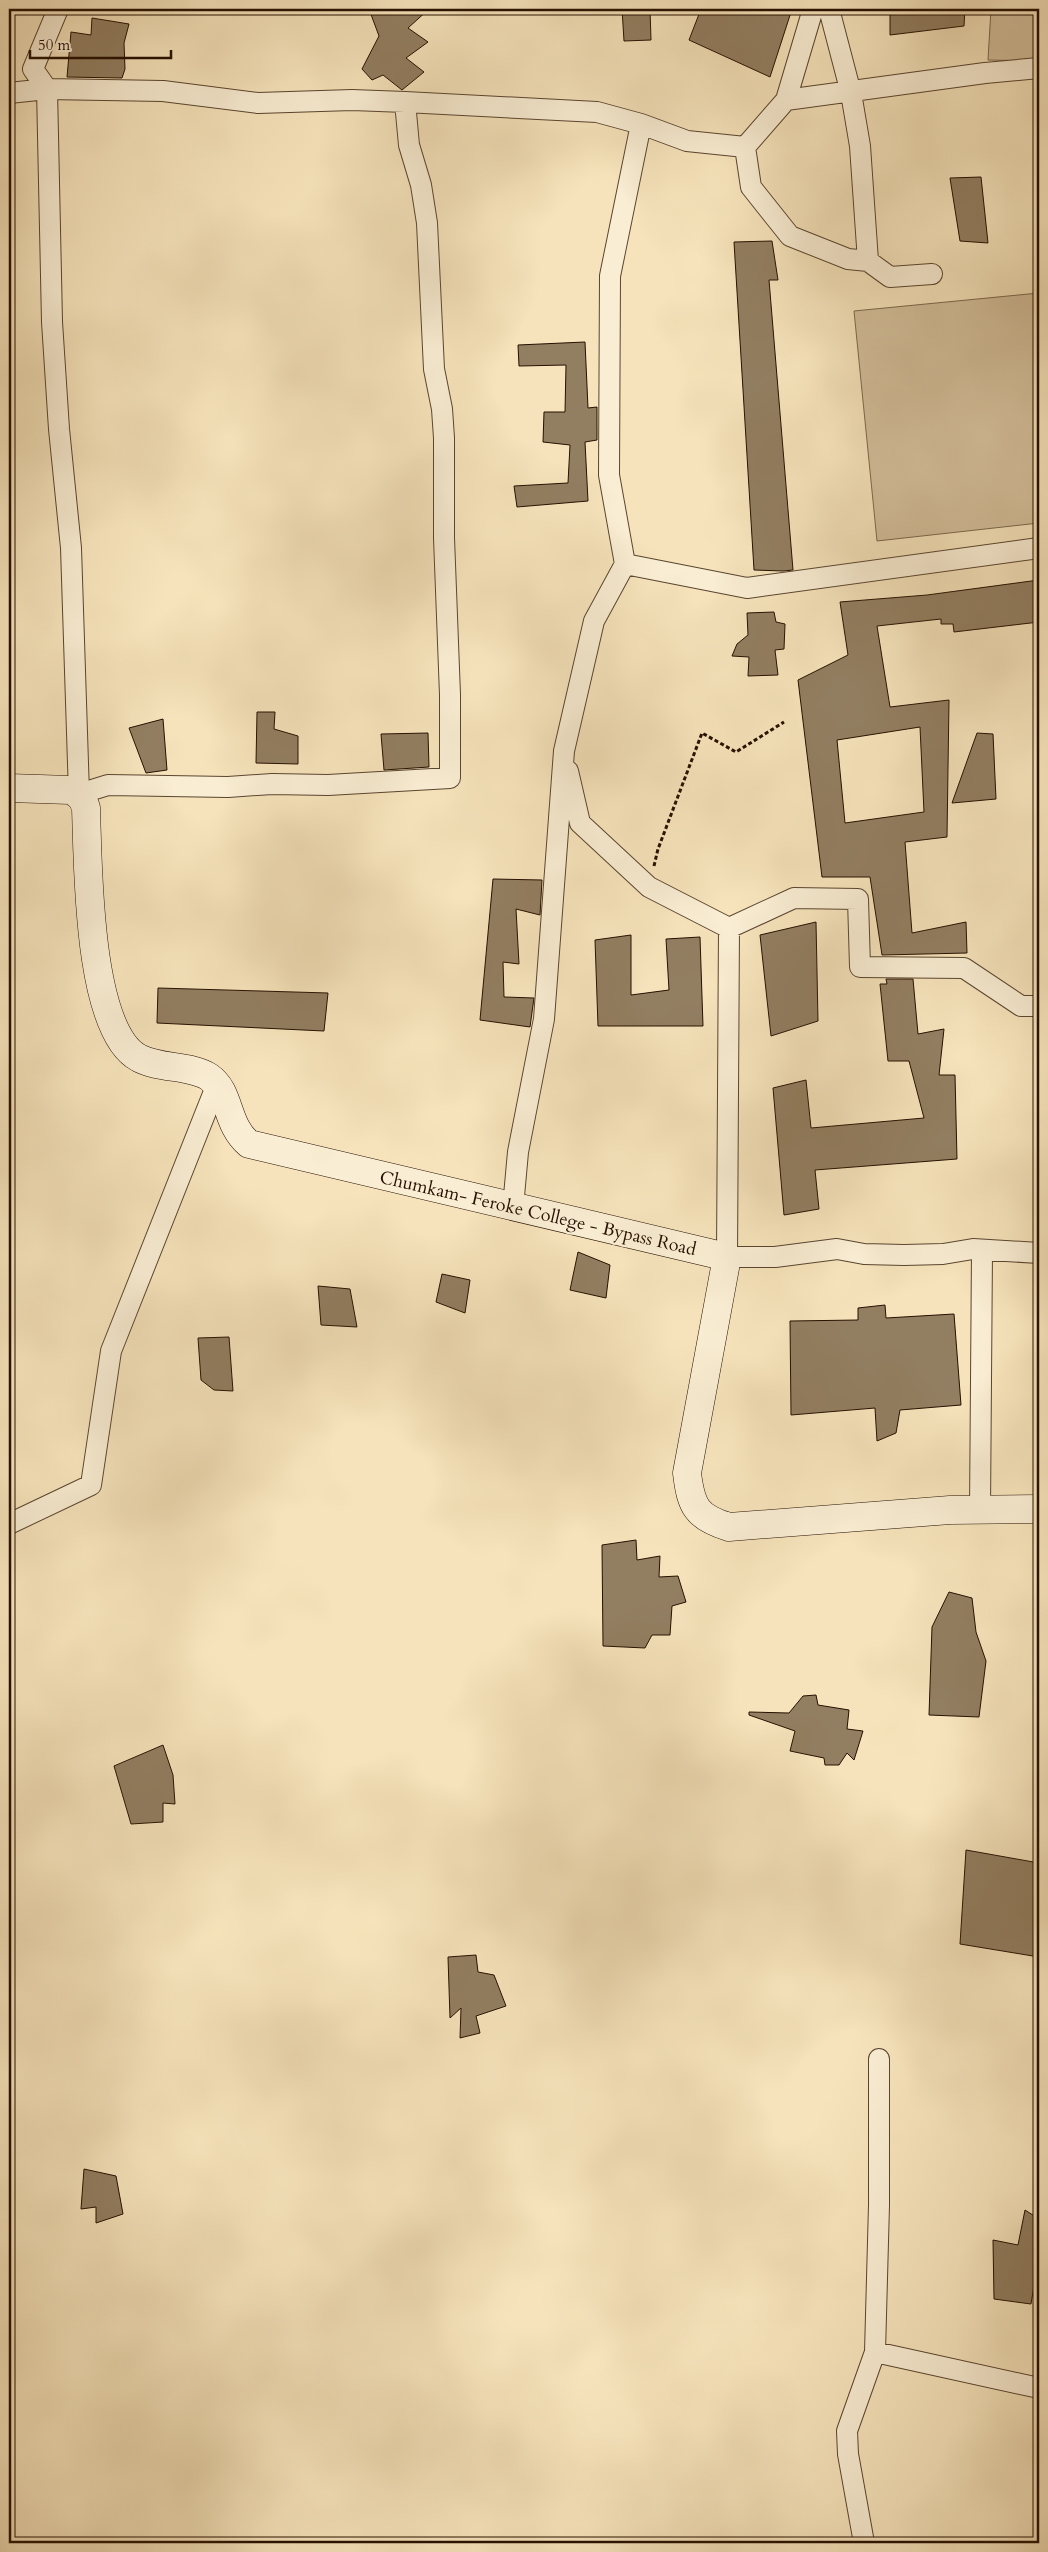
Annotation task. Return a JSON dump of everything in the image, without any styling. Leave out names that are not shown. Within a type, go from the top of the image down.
[{"type":"main road","points":[[9,788],[59,788],[79,794],[86,808],[91,920],[100,977],[116,1034],[127,1049],[139,1058],[198,1072],[208,1076],[217,1084]]},
{"type":"main road","name":"Chumkam- Feroke College - Bypass Road","points":[[217,1084],[233,1126],[239,1136],[249,1144],[727,1257]]},
{"type":"main road","points":[[727,1257],[687,1473],[695,1507],[710,1521],[730,1527],[980,1510],[1039,1510]]},
{"type":"street","points":[[58,9],[33,70],[47,89],[52,322],[59,429],[71,548],[79,794],[108,785],[228,787],[272,784],[328,785],[450,778],[450,695],[444,538],[438,492],[444,438],[442,409],[434,369],[427,223],[421,186],[409,145],[405,102]]},
{"type":"street","points":[[812,9],[786,100],[745,147],[751,187],[790,236],[848,259],[868,261],[890,277],[932,274]]},
{"type":"street","points":[[828,9],[851,93],[860,146],[868,261]]},
{"type":"street","points":[[786,100],[851,93],[985,73],[1039,68]]},
{"type":"street","points":[[9,93],[47,89],[163,91],[258,103],[352,100],[597,112],[640,124],[687,141],[745,147]]},
{"type":"street","points":[[513,1207],[518,1152],[544,1019],[564,751],[594,622],[625,564],[609,476],[610,276],[640,124]]},
{"type":"street","points":[[625,564],[747,588],[1039,548]]},
{"type":"street","points":[[564,751],[580,823],[649,887],[729,928]]},
{"type":"street","points":[[729,928],[794,898],[858,899],[860,967],[964,968],[1021,1006],[1039,1006]]},
{"type":"street","points":[[729,928],[727,1257],[774,1257],[836,1249],[864,1254],[904,1256],[982,1250],[1039,1253]]},
{"type":"street","points":[[9,1524],[91,1485],[111,1351],[217,1084]]},
{"type":"street","points":[[980,1510],[982,1250]]},
{"type":"street","points":[[864,2543],[848,2454],[847,2431],[875,2352],[879,2205],[879,2059]]},
{"type":"street","points":[[875,2352],[1039,2388]]},
{"type":"path","points":[[649,887],[658,849],[702,733],[736,752],[784,722]]},
{"type":"shaded area","points":[[991,9],[1039,9],[1039,61],[988,60]]},
{"type":"shaded area","points":[[1039,293],[1039,523],[877,541],[854,311]]},
{"type":"building","points":[[369,9],[429,9],[408,28],[428,42],[406,58],[424,72],[402,90],[383,75],[372,80],[362,69],[379,36]]},
{"type":"building","points":[[622,9],[650,9],[651,40],[624,41]]},
{"type":"building","points":[[701,9],[792,9],[770,77],[689,40]]},
{"type":"building","points":[[890,9],[965,9],[964,26],[890,35]]},
{"type":"building","points":[[92,18],[129,24],[124,43],[125,69],[122,78],[67,77],[71,32],[91,35]]},
{"type":"building","points":[[981,177],[988,243],[960,241],[950,178]]},
{"type":"building","points":[[772,241],[778,280],[769,280],[793,570],[783,571],[754,570],[734,242]]},
{"type":"building","points":[[585,342],[588,408],[597,407],[597,440],[585,442],[588,501],[517,507],[514,486],[568,483],[570,445],[543,442],[544,412],[565,412],[566,365],[519,366],[518,345]]},
{"type":"building","points":[[1039,580],[1039,622],[954,632],[953,624],[941,624],[941,619],[877,626],[890,707],[949,700],[947,837],[905,842],[912,933],[966,922],[967,953],[882,955],[870,877],[822,877],[798,680],[848,655],[840,602],[927,595]],"holes":[[[920,727],[924,812],[845,823],[837,740]]]},
{"type":"building","points":[[774,612],[776,622],[785,624],[784,649],[775,650],[778,675],[748,676],[749,657],[732,656],[737,644],[748,635],[747,613]]},
{"type":"building","points":[[257,712],[275,712],[274,729],[298,736],[298,764],[256,763]]},
{"type":"building","points":[[163,719],[167,770],[146,773],[129,728]]},
{"type":"building","points":[[428,733],[429,767],[384,770],[381,734]]},
{"type":"building","points":[[977,733],[993,734],[996,799],[952,803]]},
{"type":"building","points":[[493,879],[542,880],[540,915],[516,909],[519,964],[503,962],[504,997],[534,998],[530,1027],[480,1020]]},
{"type":"building","points":[[816,922],[818,1021],[771,1036],[760,935]]},
{"type":"building","points":[[631,935],[631,995],[669,990],[666,939],[700,937],[703,1026],[598,1026],[595,940]]},
{"type":"building","points":[[886,979],[913,979],[918,1034],[944,1029],[939,1075],[955,1075],[957,1159],[815,1170],[819,1209],[784,1215],[773,1088],[806,1080],[811,1128],[924,1118],[909,1061],[888,1061],[880,984],[887,984]]},
{"type":"building","points":[[158,988],[328,993],[324,1031],[157,1023]]},
{"type":"building","points":[[578,1252],[610,1265],[606,1298],[570,1290]]},
{"type":"building","points":[[442,1274],[470,1280],[465,1313],[436,1302]]},
{"type":"building","points":[[318,1286],[350,1289],[357,1327],[321,1325]]},
{"type":"building","points":[[885,1305],[886,1318],[954,1314],[961,1405],[900,1410],[896,1433],[877,1441],[875,1408],[791,1415],[790,1321],[858,1320],[858,1308]]},
{"type":"building","points":[[229,1337],[233,1391],[214,1390],[201,1380],[198,1338]]},
{"type":"building","points":[[636,1540],[637,1560],[660,1556],[659,1577],[678,1576],[686,1602],[672,1606],[670,1635],[652,1635],[645,1648],[603,1646],[602,1545]]},
{"type":"building","points":[[949,1592],[972,1598],[976,1632],[986,1661],[979,1717],[929,1715],[932,1627]]},
{"type":"building","points":[[816,1695],[818,1705],[849,1710],[847,1729],[863,1731],[854,1760],[847,1753],[839,1765],[825,1765],[824,1758],[790,1751],[795,1731],[749,1715],[749,1712],[789,1713],[803,1696]]},
{"type":"building","points":[[163,1745],[173,1775],[175,1804],[163,1803],[163,1822],[131,1824],[114,1766]]},
{"type":"building","points":[[966,1850],[1039,1863],[1039,1957],[960,1944]]},
{"type":"building","points":[[476,1955],[478,1972],[494,1975],[506,2006],[476,2016],[480,2033],[460,2038],[461,2008],[450,2018],[448,1957]]},
{"type":"building","points":[[84,2169],[116,2176],[123,2214],[96,2223],[96,2207],[81,2209]]},
{"type":"building","points":[[1025,2210],[1039,2219],[1039,2256],[1031,2304],[994,2299],[993,2240],[1018,2245]]}]
